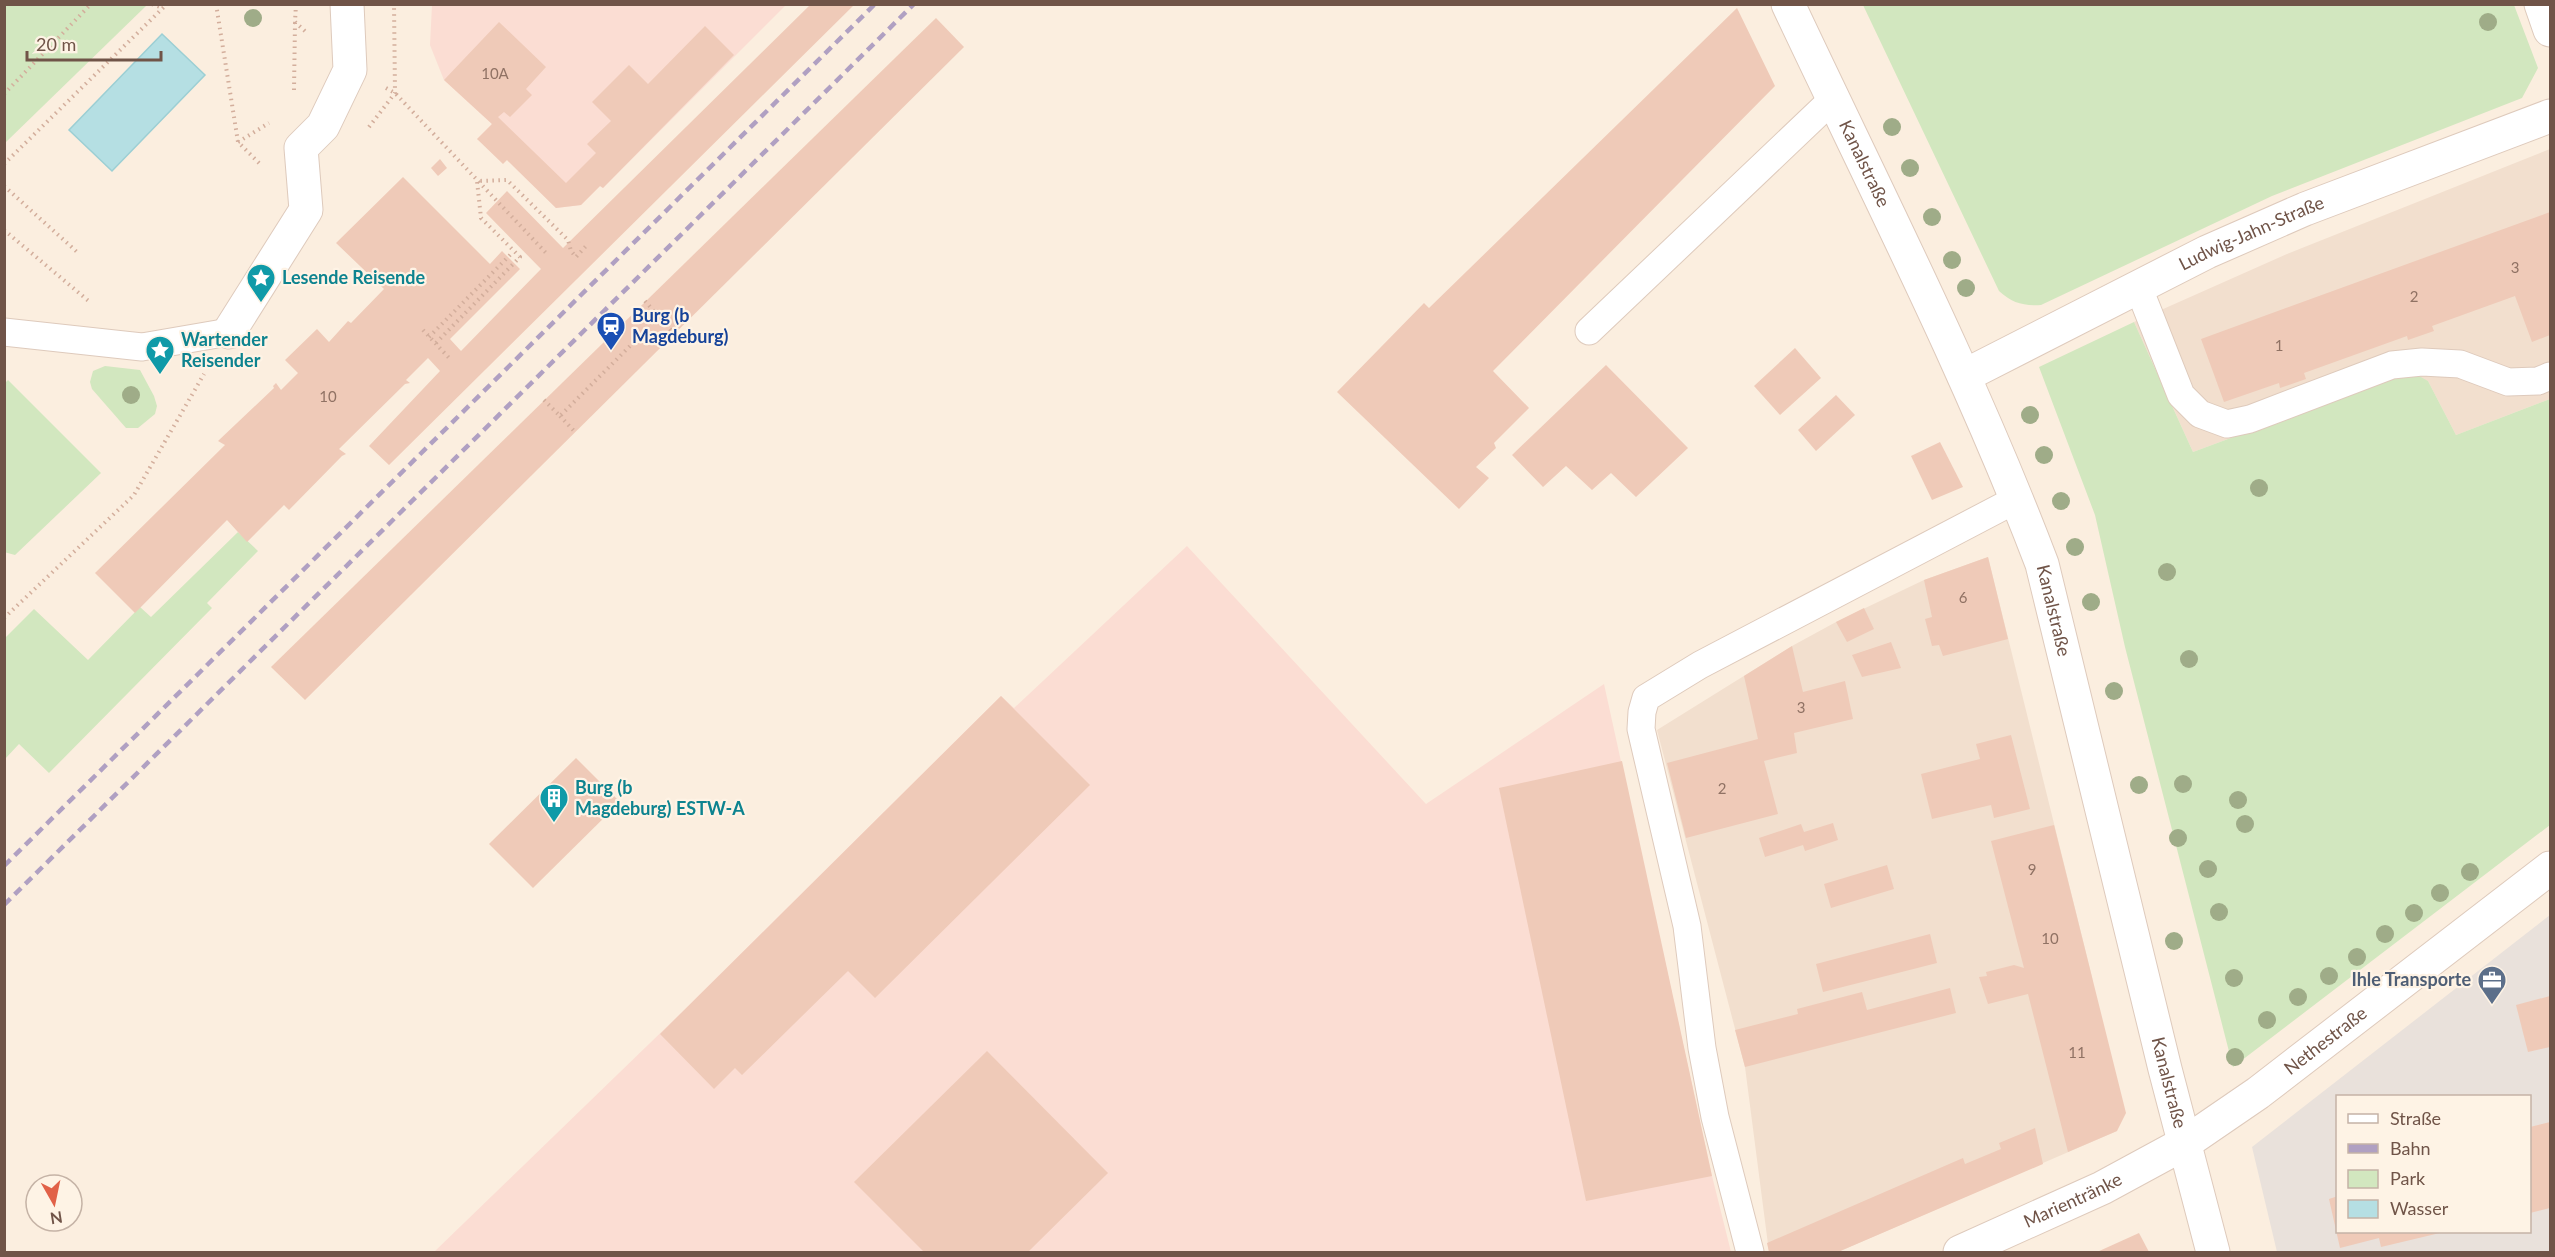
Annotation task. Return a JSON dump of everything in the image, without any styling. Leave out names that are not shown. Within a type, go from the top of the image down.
[{"type":"street","points":[[229,332],[306,210],[301,147],[322,126],[350,70],[347,4]]},
{"type":"street","name":"Kanalstraße","points":[[1788,4],[1964,376],[2017,499],[2042,564],[2213,1252]]},
{"type":"street","points":[[2541,4],[2550,30]]},
{"type":"street","name":"Ludwig-Jahn-Straße","points":[[1964,376],[2207,252],[2305,209],[2550,116]]},
{"type":"street","name":"Nethestraße","points":[[2185,1143],[2258,1093],[2550,868]]},
{"type":"street","name":"Marientränke","points":[[1959,1252],[2102,1188],[2185,1143]]},
{"type":"lane","points":[[1590,331],[1833,99]]},
{"type":"lane","points":[[2138,286],[2181,395],[2200,414],[2227,424],[2250,419],[2392,364],[2422,362],[2460,364],[2508,382],[2538,381],[2550,376]]},
{"type":"lane","points":[[4,332],[141,346],[229,332]]},
{"type":"lane","points":[[1750,1252],[1713,1105],[1702,1048],[1687,926],[1641,729],[1646,698],[1700,665],[2017,499]]},
{"type":"path","points":[[4,94],[91,4]]},
{"type":"path","points":[[152,4],[165,6]]},
{"type":"path","points":[[216,4],[238,142],[306,210]]},
{"type":"path","points":[[294,97],[296,4]]},
{"type":"path","points":[[4,164],[165,6]]},
{"type":"path","points":[[295,22],[350,70],[395,93],[548,255]]},
{"type":"path","points":[[238,142],[275,119]]},
{"type":"path","points":[[477,181],[507,180],[568,240],[571,251],[576,257],[586,246]]},
{"type":"path","points":[[435,344],[520,257],[481,218],[477,181]]},
{"type":"path","points":[[4,186],[77,252]]},
{"type":"path","points":[[4,230],[141,346]]},
{"type":"path","points":[[429,337],[513,252]]},
{"type":"path","points":[[645,301],[677,337]]},
{"type":"path","points":[[654,323],[659,317]]},
{"type":"path","points":[[423,330],[451,360]]},
{"type":"path","points":[[4,618],[134,495],[229,332]]},
{"type":"path","points":[[560,416],[632,344]]},
{"type":"path","points":[[544,400],[575,432]]},
{"type":"shaded area","points":[[432,5],[786,5],[603,188],[600,186],[581,205],[556,208],[507,160],[477,139],[492,124],[444,80],[430,45]]},
{"type":"shaded area","points":[[2550,149],[2550,399],[2456,435],[2428,381],[2403,374],[2193,452],[2134,322],[2287,254]]},
{"type":"shaded area","points":[[1187,546],[1426,804],[1604,684],[1712,1176],[1731,1252],[434,1252],[681,1013],[1001,696],[1014,708]]},
{"type":"shaded area","points":[[1988,557],[2092,977],[2117,1131],[1838,1252],[1769,1252],[1745,1067],[1657,730],[1792,646],[1836,622],[1924,580]]},
{"type":"shaded area","name":"Ihle Transporte","points":[[2550,915],[2550,1252],[2277,1252],[2252,1147]]},
{"type":"green space","points":[[5,4],[147,4],[147,5],[5,143]]},
{"type":"green space","points":[[1863,5],[2514,5],[2538,68],[2522,98],[2272,196],[2041,305],[2029,305],[2013,301],[1999,291]]},
{"type":"green space","points":[[2134,322],[2193,452],[2403,374],[2419,376],[2428,381],[2456,435],[2550,399],[2550,825],[2233,1067],[2125,647],[2095,515],[2039,367]]},
{"type":"green space","points":[[105,366],[140,370],[154,396],[157,406],[155,414],[138,428],[126,428],[92,389],[90,382],[93,371]]},
{"type":"green space","points":[[8,380],[101,473],[15,555],[4,552],[4,384]]},
{"type":"green space","points":[[238,532],[258,551],[207,603],[212,608],[49,773],[19,744],[5,759],[5,638],[34,609],[88,660],[140,607],[151,617]]},
{"type":"water","points":[[162,34],[205,75],[112,171],[69,130]]},
{"type":"building","points":[[811,4],[855,4],[389,465],[369,446],[440,371],[428,358],[406,380],[410,383],[405,384],[339,449],[346,454],[289,510],[284,505],[247,542],[227,520],[135,613],[95,573],[225,445],[218,441],[274,388],[276,383],[281,390],[298,373],[285,360],[317,329],[329,342],[348,321],[351,323],[384,289],[336,243],[403,177],[490,264],[502,251],[520,269],[450,339],[461,351],[541,269],[486,213],[507,191],[563,248]]},
{"type":"building","points":[[1737,8],[1775,86],[1493,371],[1529,408],[1494,443],[1496,448],[1476,467],[1489,478],[1459,509],[1337,392],[1424,303],[1429,308]]},
{"type":"building","points":[[936,18],[964,47],[305,700],[271,667]]},
{"type":"building","points":[[499,22],[546,67],[526,89],[532,95],[510,117],[504,112],[498,117],[566,183],[596,153],[587,144],[611,121],[592,102],[629,65],[648,84],[705,26],[734,55],[603,188],[600,186],[581,205],[556,208],[507,160],[503,164],[477,139],[492,124],[444,80]]},
{"type":"building","points":[[440,159],[447,168],[438,176],[431,168]]},
{"type":"building","points":[[2550,212],[2550,335],[2532,342],[2515,296],[2432,326],[2434,331],[2408,340],[2407,336],[2304,373],[2306,379],[2280,388],[2279,383],[2224,402],[2201,339]]},
{"type":"building","points":[[1795,348],[1821,378],[1780,415],[1754,386]]},
{"type":"building","points":[[1606,365],[1688,448],[1636,497],[1611,473],[1592,490],[1566,466],[1543,487],[1512,455]]},
{"type":"building","points":[[1836,395],[1855,415],[1816,451],[1798,430]]},
{"type":"building","points":[[1940,442],[1963,487],[1932,500],[1911,456]]},
{"type":"building","points":[[1988,557],[2008,639],[1943,656],[1939,645],[1932,646],[1925,619],[1932,617],[1924,580]]},
{"type":"building","points":[[1864,608],[1874,629],[1847,642],[1836,622]]},
{"type":"building","points":[[1891,642],[1901,668],[1862,677],[1852,655]]},
{"type":"building","points":[[1792,646],[1803,692],[1845,681],[1853,719],[1794,733],[1797,753],[1764,761],[1778,814],[1686,838],[1667,763],[1758,739],[1744,676]]},
{"type":"building","points":[[1001,696],[1090,785],[875,998],[848,971],[742,1075],[735,1068],[714,1089],[660,1034]]},
{"type":"building","points":[[2011,735],[2030,809],[1994,818],[1991,805],[1932,819],[1921,774],[1980,759],[1976,744]]},
{"type":"building","name":"Burg (b Magdeburg) ESTW-A","points":[[576,758],[620,802],[533,888],[489,844]]},
{"type":"building","points":[[1622,761],[1712,1176],[1586,1201],[1499,788]]},
{"type":"building","points":[[1833,823],[1838,840],[1805,851],[1803,845],[1765,857],[1759,838],[1801,824],[1804,832]]},
{"type":"building","points":[[2054,825],[2126,1113],[2117,1131],[2068,1152],[2028,994],[1988,1004],[1979,977],[1987,976],[1986,972],[2014,965],[2024,968],[1991,841]]},
{"type":"building","points":[[1887,865],[1894,889],[1831,908],[1824,884]]},
{"type":"building","points":[[1930,934],[1937,963],[1823,992],[1816,964]]},
{"type":"building","points":[[1950,988],[1956,1013],[1745,1067],[1735,1030],[1798,1014],[1797,1009],[1862,992],[1867,1010]]},
{"type":"building","points":[[2550,996],[2550,1047],[2528,1052],[2516,1005]]},
{"type":"building","points":[[987,1051],[1108,1173],[1028,1252],[924,1252],[854,1182]]},
{"type":"building","points":[[2550,1122],[2550,1208],[2531,1213],[2531,1127]]},
{"type":"building","points":[[2035,1128],[2043,1164],[1838,1252],[1769,1252],[1767,1243],[1963,1158],[1965,1164],[2001,1149],[1999,1143]]},
{"type":"building","points":[[2336,1197],[2336,1230],[2329,1199]]},
{"type":"building","points":[[2139,1233],[2149,1252],[2097,1252]]},
{"type":"building","points":[[2337,1233],[2440,1233],[2381,1247],[2379,1238],[2340,1248]]},
{"type":"railway","points":[[4,866],[875,4]]},
{"type":"railway","points":[[4,905],[914,4]]},
{"type":"place","name":"Lesende Reisende","points":[[261,304]]},
{"type":"place","name":"Burg (b Magdeburg)","points":[[611,352]]},
{"type":"place","name":"Wartender Reisender","points":[[160,376]]},
{"type":"place","name":"Burg (b Magdeburg) ESTW-A","points":[[554,824]]},
{"type":"place","name":"Ihle Transporte","points":[[2492,1006]]}]
